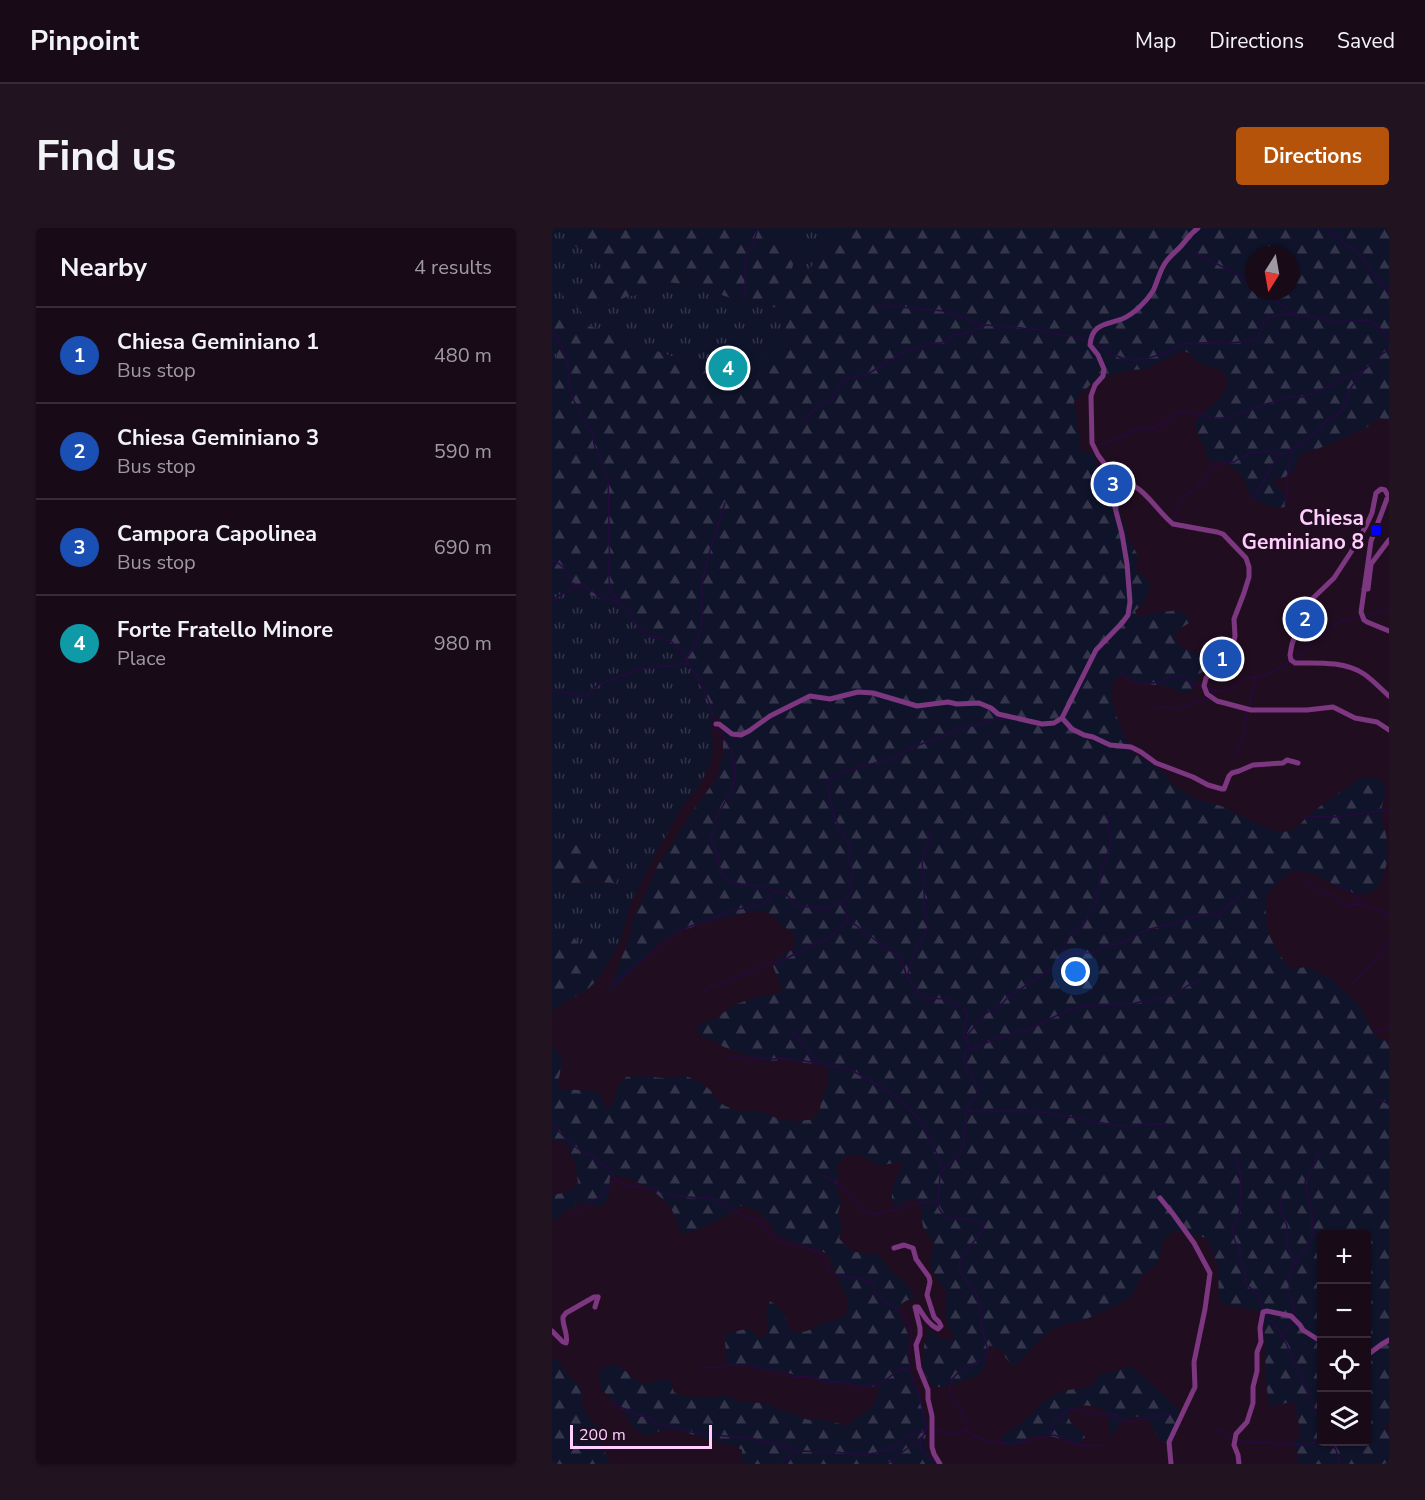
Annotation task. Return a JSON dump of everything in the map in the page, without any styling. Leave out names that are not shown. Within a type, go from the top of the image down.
[{"type":"street","points":[[1119,482],[1098,455],[1092,443],[1091,396],[1095,385],[1103,376],[1104,369],[1098,355],[1090,345],[1090,336],[1109,322],[1122,319],[1136,310],[1146,300],[1154,289],[1164,265],[1187,237],[1198,228]]},
{"type":"street","points":[[716,724],[732,734],[741,735],[770,716],[810,696],[830,699],[858,692],[873,693],[917,706],[948,702],[979,703],[998,714],[1042,724],[1054,723],[1062,718],[1096,650],[1128,615],[1131,602],[1127,564],[1112,496],[1113,489],[1123,481],[1143,492],[1173,524],[1222,534],[1246,558],[1250,567],[1244,593],[1234,619],[1233,647],[1223,664],[1206,678],[1204,686],[1207,694],[1217,701],[1251,710],[1307,710],[1333,707],[1354,718],[1377,722],[1389,730]]},
{"type":"street","points":[[1389,631],[1364,620],[1361,612],[1371,541],[1388,496],[1383,489],[1376,493],[1372,513],[1366,526],[1334,578],[1308,603],[1290,655],[1291,660],[1295,663],[1330,663],[1355,669],[1367,676],[1389,696]]},
{"type":"street","points":[[1364,589],[1368,589],[1371,564],[1389,540]]},
{"type":"street","points":[[1062,718],[1072,729],[1084,735],[1110,745],[1131,747],[1156,763],[1222,789],[1232,772],[1253,765],[1283,763],[1287,760],[1298,763]]},
{"type":"street","points":[[1160,1198],[1190,1237],[1210,1273],[1194,1362],[1195,1387],[1169,1442],[1171,1464]]},
{"type":"street","points":[[894,1248],[904,1245],[913,1248],[915,1259],[929,1277],[927,1295],[934,1317],[941,1326],[938,1329],[933,1326],[918,1307],[915,1307],[920,1328],[916,1345],[919,1368],[928,1390],[932,1416],[932,1447],[940,1464]]},
{"type":"street","points":[[552,1331],[566,1343],[568,1339],[562,1320],[564,1316],[597,1296],[595,1307]]},
{"type":"street","points":[[1239,1464],[1239,1455],[1234,1444],[1238,1431],[1247,1422],[1253,1403],[1263,1312],[1291,1316],[1303,1330],[1317,1338]]},
{"type":"street","points":[[1371,1352],[1389,1340]]},
{"type":"green space","points":[[552,228],[574,228],[570,239],[589,253],[590,259],[601,265],[601,271],[584,280],[582,285],[566,299],[576,305],[583,314],[600,306],[611,305],[628,296],[646,294],[660,282],[667,282],[712,288],[739,301],[746,300],[757,306],[785,308],[791,333],[790,338],[781,347],[769,351],[749,374],[726,384],[727,381],[711,377],[703,368],[580,322],[554,319],[557,353],[554,393],[552,394]]},
{"type":"green space","points":[[574,228],[620,231],[632,228],[780,228],[781,236],[797,245],[800,251],[791,272],[796,277],[810,270],[823,245],[840,228],[1389,228],[1389,421],[1379,418],[1366,428],[1313,451],[1305,452],[1299,457],[1293,472],[1285,477],[1273,479],[1284,495],[1285,507],[1272,507],[1254,499],[1241,475],[1233,467],[1228,464],[1210,462],[1206,455],[1206,447],[1200,441],[1195,425],[1199,417],[1225,391],[1227,378],[1221,370],[1201,364],[1190,354],[1183,351],[1146,369],[1113,374],[1092,383],[1074,401],[1081,451],[1093,454],[1099,469],[1101,486],[1106,491],[1119,493],[1119,509],[1129,540],[1137,554],[1136,571],[1150,583],[1146,598],[1135,611],[1138,617],[1179,610],[1191,622],[1177,630],[1174,639],[1186,649],[1210,659],[1210,667],[1199,675],[1192,690],[1183,694],[1169,687],[1140,683],[1122,676],[1113,680],[1111,688],[1114,707],[1133,754],[1159,769],[1172,784],[1190,796],[1221,806],[1269,829],[1286,832],[1295,828],[1310,814],[1361,778],[1375,778],[1381,780],[1385,785],[1381,813],[1387,840],[1387,854],[1383,877],[1375,889],[1369,893],[1357,894],[1315,875],[1291,871],[1269,891],[1265,904],[1266,923],[1270,935],[1288,965],[1292,969],[1306,967],[1329,977],[1359,1005],[1377,1038],[1389,1042],[1389,1422],[1384,1429],[1389,1433],[1389,1464],[1298,1464],[1297,1451],[1293,1443],[1301,1434],[1294,1401],[1270,1407],[1266,1384],[1264,1317],[1259,1311],[1219,1303],[1218,1267],[1207,1238],[1174,1231],[1161,1242],[1158,1263],[1141,1277],[1131,1297],[1082,1321],[1065,1324],[1049,1331],[1013,1366],[1005,1357],[1004,1350],[989,1345],[984,1367],[978,1376],[946,1387],[933,1385],[928,1380],[923,1363],[929,1329],[945,1340],[952,1341],[954,1336],[945,1316],[947,1294],[931,1268],[934,1244],[923,1227],[920,1203],[916,1199],[910,1199],[896,1208],[893,1203],[892,1191],[903,1161],[879,1166],[853,1154],[848,1155],[838,1164],[836,1187],[841,1202],[838,1213],[842,1228],[839,1238],[852,1251],[877,1254],[908,1286],[916,1299],[903,1302],[899,1315],[909,1336],[907,1354],[913,1381],[926,1417],[926,1448],[934,1464],[745,1464],[742,1459],[742,1450],[684,1432],[662,1431],[645,1436],[634,1428],[625,1413],[602,1390],[599,1377],[601,1368],[613,1364],[642,1383],[667,1379],[674,1392],[680,1396],[710,1398],[726,1395],[740,1402],[767,1403],[808,1420],[821,1419],[849,1425],[875,1403],[879,1389],[867,1385],[827,1384],[810,1376],[798,1376],[768,1369],[759,1370],[747,1365],[734,1366],[726,1363],[725,1337],[727,1333],[747,1329],[759,1338],[763,1338],[768,1328],[766,1311],[770,1301],[784,1313],[789,1330],[795,1332],[805,1331],[843,1317],[848,1308],[848,1299],[826,1253],[775,1233],[757,1210],[740,1206],[726,1216],[683,1234],[669,1205],[663,1199],[630,1179],[613,1175],[610,1177],[608,1197],[604,1204],[594,1206],[580,1202],[552,1221],[552,1195],[568,1192],[578,1183],[575,1162],[565,1142],[552,1141],[552,1045],[563,1060],[558,1082],[559,1089],[596,1091],[600,1093],[606,1109],[613,1104],[617,1088],[626,1077],[686,1076],[703,1084],[725,1106],[743,1112],[762,1112],[779,1119],[809,1120],[818,1114],[829,1079],[825,1066],[785,1060],[762,1060],[703,1037],[697,1029],[699,1024],[717,1018],[733,1005],[781,991],[782,986],[773,966],[779,958],[795,948],[794,932],[783,927],[775,917],[766,912],[749,912],[700,924],[672,935],[651,950],[609,992],[630,935],[632,922],[658,865],[716,779],[723,754],[722,722],[719,718],[711,717],[702,689],[689,665],[674,647],[621,608],[576,590],[552,569],[552,394],[554,393],[557,353],[553,318],[579,322],[703,368],[711,377],[728,381],[727,383],[749,374],[769,350],[781,347],[790,338],[791,333],[785,333],[781,329],[785,308],[757,306],[746,300],[739,301],[722,295],[712,288],[667,282],[660,282],[646,294],[628,296],[611,305],[600,306],[583,314],[562,294],[563,288],[582,285],[584,280],[601,271],[601,265],[590,259],[589,253],[573,245],[570,239]]},
{"type":"green space","points":[[780,228],[840,228],[823,245],[810,270],[796,277],[791,273],[797,245],[781,236]]},
{"type":"green space","points":[[552,569],[576,590],[621,608],[674,647],[689,665],[702,689],[711,717],[713,749],[710,765],[699,786],[681,808],[657,852],[631,903],[622,936],[614,953],[613,949],[606,945],[591,949],[584,948],[571,935],[552,927],[552,890],[581,883],[612,884],[614,872],[602,866],[579,845],[552,840]]},
{"type":"green space","points":[[552,840],[572,843],[586,849],[600,864],[615,874],[618,879],[616,883],[573,883],[552,890]]},
{"type":"green space","points":[[552,927],[571,935],[584,948],[591,949],[606,945],[613,949],[614,953],[597,980],[587,990],[552,1011]]},
{"type":"green space","points":[[552,1357],[581,1388],[583,1397],[581,1405],[603,1434],[600,1443],[611,1464],[552,1464]]},
{"type":"green space","points":[[1130,1366],[1180,1410],[1180,1416],[1167,1442],[1159,1438],[1147,1420],[1139,1417],[1123,1420],[1110,1437],[1106,1413],[1093,1406],[1080,1406],[1071,1410],[1069,1419],[1082,1431],[1085,1437],[1082,1442],[1034,1436],[1012,1446],[1003,1443],[1002,1436],[1033,1414],[1044,1401],[1062,1391],[1088,1387],[1100,1374]]},
{"type":"waterway","points":[[745,297],[745,266],[749,247],[753,244],[758,228]]},
{"type":"waterway","points":[[1326,228],[1359,253],[1389,294]]},
{"type":"waterway","points":[[1195,253],[1245,279]]},
{"type":"waterway","points":[[1274,300],[1295,314]]},
{"type":"waterway","points":[[876,305],[944,311],[984,325]]},
{"type":"waterway","points":[[1094,344],[1122,358],[1140,360],[1184,344],[1248,341],[1257,338],[1267,318],[1281,314],[1314,317],[1333,322],[1367,320],[1380,328],[1389,338]]},
{"type":"waterway","points":[[802,423],[817,406],[832,399],[842,381],[866,375],[904,352],[941,343],[955,335],[971,332],[986,325],[1035,329],[1059,335],[1077,336],[1089,342]]},
{"type":"waterway","points":[[553,331],[561,344],[567,363],[572,397],[591,430],[596,452],[600,454],[602,466],[608,477],[609,578],[612,593],[619,602]]},
{"type":"waterway","points":[[1173,520],[1176,517],[1178,504],[1184,496],[1202,482],[1209,469],[1223,463],[1234,462],[1251,453],[1266,451],[1283,454],[1308,439],[1327,420],[1341,412],[1350,389],[1363,371],[1389,349]]},
{"type":"waterway","points":[[1099,444],[1107,443],[1140,428],[1155,429],[1157,425],[1164,424],[1165,420],[1170,419],[1174,414],[1187,411],[1213,418],[1224,418],[1290,397],[1305,397],[1324,389],[1337,380],[1362,372]]},
{"type":"waterway","points":[[1285,505],[1292,450]]},
{"type":"waterway","points":[[1251,502],[1279,455]]},
{"type":"waterway","points":[[686,659],[696,645],[702,622],[702,585],[725,503]]},
{"type":"waterway","points":[[552,560],[565,569],[572,583],[582,585],[602,597],[618,602],[628,610],[645,634],[672,642],[701,683],[715,723]]},
{"type":"waterway","points":[[552,600],[580,586]]},
{"type":"waterway","points":[[1295,659],[1340,621],[1369,616],[1389,609]]},
{"type":"waterway","points":[[1212,694],[1232,689],[1248,677],[1264,676],[1291,661]]},
{"type":"waterway","points":[[552,692],[564,692],[584,697],[598,685],[640,669],[689,664]]},
{"type":"waterway","points":[[1120,673],[1140,684],[1162,682],[1166,678],[1179,676],[1202,686]]},
{"type":"waterway","points":[[1249,706],[1256,676]]},
{"type":"waterway","points":[[1207,687],[1216,691]]},
{"type":"waterway","points":[[1152,707],[1178,708],[1209,698]]},
{"type":"waterway","points":[[1235,756],[1243,736],[1247,711]]},
{"type":"waterway","points":[[845,903],[852,889],[849,880],[853,873],[849,861],[848,843],[833,812],[827,783],[829,779],[843,772],[896,757],[906,750],[955,731],[995,719],[1009,719]]},
{"type":"waterway","points":[[717,727],[728,744],[734,766],[732,789],[714,822],[710,837],[719,859],[718,864],[726,879],[784,893],[800,906],[825,909],[840,902],[844,904],[850,922],[901,957],[906,974],[919,994],[924,998],[948,999],[965,1010],[967,1015],[963,1036],[969,1045],[964,1059],[978,1091],[966,1111],[964,1142],[960,1154],[940,1174],[938,1206],[946,1216],[972,1220],[984,1225],[959,1263],[963,1275],[977,1296],[988,1351],[987,1356],[956,1375],[950,1385],[952,1395],[964,1417],[966,1428],[954,1433],[933,1430]]},
{"type":"waterway","points":[[967,1040],[968,1034],[986,1013],[1000,1006],[1008,997],[1056,966],[1069,937],[1082,926],[1097,900],[1095,891],[1099,887],[1100,875],[1110,846],[1111,836],[1108,832],[1110,809]]},
{"type":"waterway","points":[[1303,816],[1334,817],[1389,810]]},
{"type":"waterway","points":[[908,974],[914,953],[928,927],[922,860],[933,829]]},
{"type":"waterway","points":[[1301,878],[1317,891],[1333,896],[1343,903],[1362,904],[1378,909],[1389,916]]},
{"type":"waterway","points":[[1337,886],[1355,895],[1362,904]]},
{"type":"waterway","points":[[1058,961],[1063,961],[1069,953],[1095,953],[1102,947],[1121,943],[1147,930],[1185,919],[1213,913],[1218,916],[1245,890]]},
{"type":"waterway","points":[[610,986],[680,930],[738,909],[762,905],[775,892]]},
{"type":"waterway","points":[[705,992],[709,986],[720,985],[826,940],[847,920]]},
{"type":"waterway","points":[[1352,984],[1384,950],[1389,940]]},
{"type":"waterway","points":[[969,1049],[1028,1030],[1079,1007],[1135,1003],[1175,995],[1199,981]]},
{"type":"waterway","points":[[1376,1031],[1385,1029],[1389,1025]]},
{"type":"waterway","points":[[791,1031],[818,1062]]},
{"type":"waterway","points":[[728,1058],[737,1056],[769,1060],[779,1058],[820,1063],[851,1070],[892,1093],[907,1106],[925,1126],[943,1169]]},
{"type":"waterway","points":[[1375,1099],[1389,1105]]},
{"type":"waterway","points":[[966,1111],[1048,1113],[1119,1126],[1167,1124]]},
{"type":"waterway","points":[[552,1124],[571,1144],[593,1156],[611,1171],[616,1180],[623,1184],[656,1189],[662,1193],[685,1197],[718,1200],[744,1217],[763,1223],[779,1241],[810,1249],[822,1255],[832,1274],[870,1281],[874,1292],[901,1312],[911,1327],[909,1370],[917,1386],[927,1429],[920,1446],[923,1452],[937,1464]]},
{"type":"waterway","points":[[1283,1338],[1295,1314],[1289,1293],[1290,1273],[1312,1237],[1312,1212],[1305,1182],[1319,1150]]},
{"type":"waterway","points":[[1235,1156],[1240,1171],[1241,1204],[1232,1230],[1240,1250],[1240,1259],[1246,1275],[1245,1283],[1258,1295],[1268,1319],[1274,1323],[1286,1343],[1317,1414]]},
{"type":"waterway","points":[[823,1175],[840,1185],[863,1210],[874,1214],[910,1204],[937,1201]]},
{"type":"waterway","points":[[569,1217],[602,1195],[606,1188],[615,1181]]},
{"type":"waterway","points":[[1281,1196],[1280,1207],[1287,1226],[1287,1244],[1294,1262]]},
{"type":"waterway","points":[[700,1368],[727,1365],[754,1366],[796,1377],[845,1382],[861,1388],[881,1383],[902,1368],[909,1370]]},
{"type":"waterway","points":[[611,1403],[651,1418],[660,1425],[695,1433],[755,1439],[796,1451],[863,1455],[892,1448],[906,1436],[926,1431]]},
{"type":"waterway","points":[[1050,1434],[1055,1422],[1071,1408],[1104,1416],[1112,1414],[1129,1422],[1173,1414]]},
{"type":"waterway","points":[[963,1432],[966,1431],[988,1441],[1013,1444],[1054,1435],[1077,1444],[1105,1445]]},
{"type":"waterway","points":[[1217,1431],[1222,1431],[1231,1438],[1249,1442],[1282,1445],[1319,1442],[1335,1448]]},
{"type":"waterway","points":[[887,1464],[922,1437]]},
{"type":"waterway","points":[[1334,1446],[1340,1464]]},
{"type":"waterway","points":[[781,1464],[796,1451]]},
{"type":"place","name":"Forte Fratello Minore","points":[[728,368]]},
{"type":"place","name":"Campora Capolinea","points":[[1113,484]]},
{"type":"place","name":"Chiesa Geminiano 8","points":[[1376,530]]},
{"type":"place","name":"Chiesa Geminiano 3","points":[[1305,619]]},
{"type":"place","name":"Chiesa Geminiano 1","points":[[1222,659]]}]
